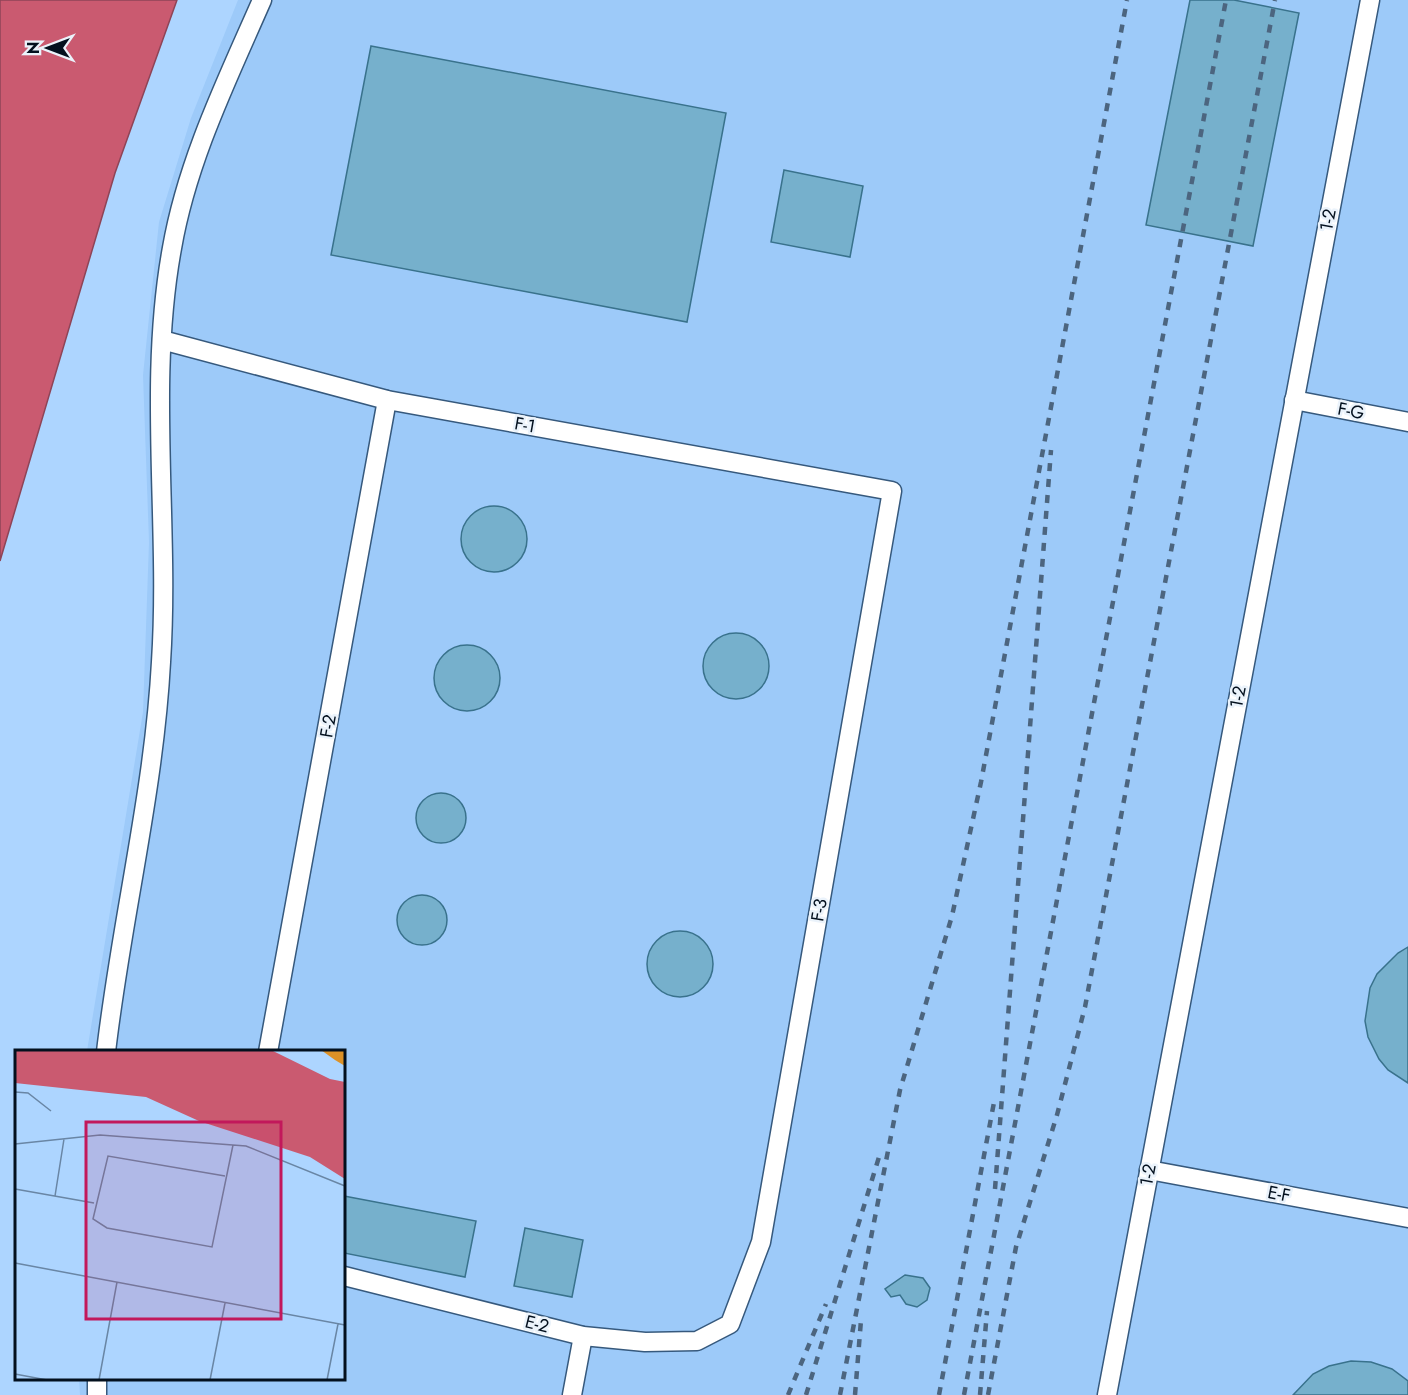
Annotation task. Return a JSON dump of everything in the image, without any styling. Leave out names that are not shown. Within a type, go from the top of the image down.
[{"type":"lane","points":[[106,1050],[153,747],[161,665],[165,584],[159,384],[172,248],[188,183],[212,114],[262,0]]},
{"type":"lane","name":"1-2","points":[[1107,1395],[1370,0]]},
{"type":"lane","name":"F-1","points":[[162,340],[387,400],[892,491]]},
{"type":"lane","name":"F-2","points":[[268,1050],[387,400]]},
{"type":"lane","name":"F-G","points":[[1294,400],[1408,423]]},
{"type":"lane","name":"F-3","points":[[730,1324],[761,1242],[892,491]]},
{"type":"lane","name":"E-F","points":[[1149,1170],[1408,1218]]},
{"type":"lane","name":"E-2","points":[[345,1275],[583,1336],[645,1342],[698,1341],[730,1324]]},
{"type":"lane","points":[[572,1395],[583,1336]]},
{"type":"shaded area","points":[[0,0],[177,0],[115,173],[0,561]]},
{"type":"shaded area","points":[[238,0],[1408,0],[1408,1395],[80,1395],[79,1380],[345,1380],[345,1050],[87,1050],[143,712],[149,542],[143,375],[159,222],[191,118]]},
{"type":"building","points":[[1190,0],[1234,0],[1299,13],[1253,246],[1146,225]]},
{"type":"building","points":[[371,46],[726,113],[687,322],[331,255]]},
{"type":"building","points":[[784,170],[863,186],[850,257],[771,242]]},
{"type":"building","points":[[494,506],[507,509],[517,516],[524,526],[527,539],[524,552],[517,562],[507,569],[494,572],[481,569],[471,562],[464,552],[461,539],[464,526],[471,516],[481,509]]},
{"type":"building","points":[[736,633],[749,636],[759,643],[766,653],[769,666],[766,679],[759,689],[749,696],[736,699],[723,696],[713,689],[706,679],[703,666],[706,653],[713,643],[723,636]]},
{"type":"building","points":[[467,645],[480,648],[490,655],[497,665],[500,678],[497,691],[490,701],[480,708],[467,711],[454,708],[444,701],[437,691],[434,678],[437,665],[444,655],[454,648]]},
{"type":"building","points":[[436,793],[446,793],[459,800],[466,813],[466,823],[459,836],[446,843],[436,843],[427,839],[420,832],[416,823],[416,813],[420,804],[427,797]]},
{"type":"building","points":[[417,895],[427,895],[440,902],[447,915],[447,925],[440,938],[427,945],[417,945],[408,941],[401,934],[397,925],[397,915],[401,906],[408,899]]},
{"type":"building","points":[[680,931],[693,934],[703,941],[710,951],[713,964],[710,977],[703,987],[693,994],[680,997],[667,994],[657,987],[650,977],[647,964],[650,951],[657,941],[667,934]]},
{"type":"building","points":[[1408,947],[1408,1083],[1388,1070],[1379,1059],[1368,1037],[1365,1021],[1370,988],[1377,974],[1398,953]]},
{"type":"building","points":[[345,1196],[476,1221],[465,1277],[345,1253]]},
{"type":"building","points":[[525,1228],[583,1240],[572,1297],[514,1286]]},
{"type":"building","points":[[905,1275],[923,1278],[930,1288],[927,1300],[917,1307],[906,1304],[900,1295],[891,1297],[885,1289]]},
{"type":"building","points":[[1351,1361],[1371,1362],[1392,1369],[1408,1381],[1408,1395],[1293,1395],[1313,1374],[1329,1366]]},
{"type":"railway","points":[[840,1395],[900,1090],[952,916],[981,782],[1127,0]]},
{"type":"railway","points":[[964,1395],[1226,0]]},
{"type":"railway","points":[[988,1395],[1016,1247],[1057,1115],[1085,1007],[1275,0]]},
{"type":"railway","points":[[995,1189],[1051,450]]},
{"type":"railway","points":[[939,1395],[995,1097]]},
{"type":"railway","points":[[806,1395],[879,1157]]},
{"type":"railway","points":[[788,1395],[826,1304]]},
{"type":"railway","points":[[980,1395],[987,1311]]},
{"type":"railway","points":[[855,1395],[861,1320]]}]
